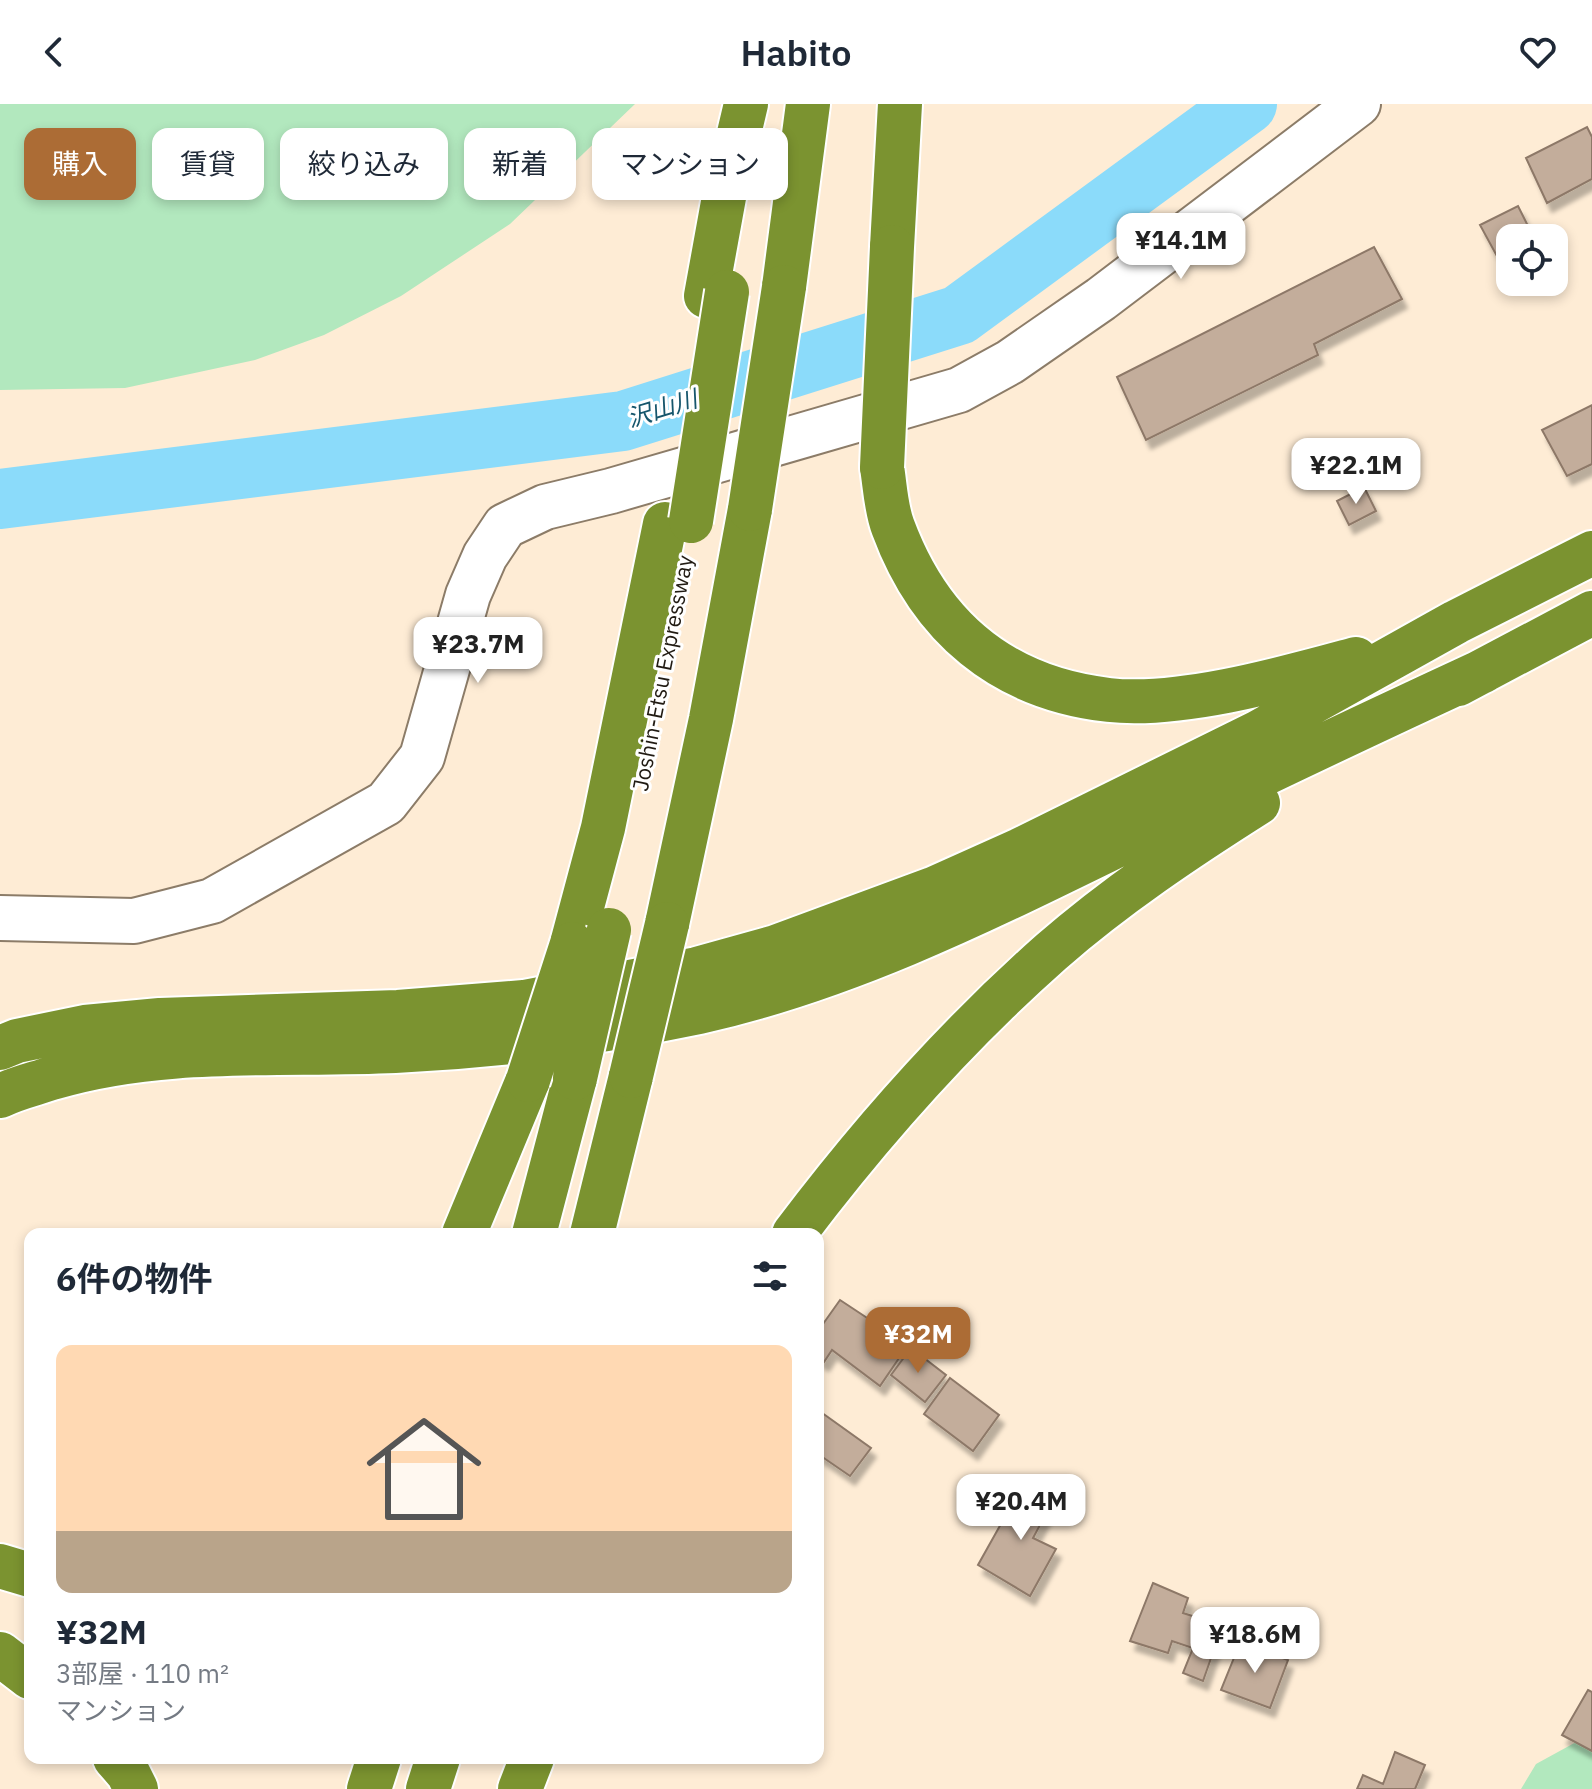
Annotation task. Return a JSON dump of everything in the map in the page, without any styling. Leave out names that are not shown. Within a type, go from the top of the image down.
[{"type":"highway","points":[[716,294],[724,197],[746,104]]},
{"type":"highway","name":"Joshin-Etsu Expressway","points":[[536,1228],[575,1078],[591,937],[654,717],[678,522],[752,104]]},
{"type":"highway","points":[[593,1228],[667,924],[711,719],[750,509],[808,104]]},
{"type":"highway","points":[[900,104],[882,467],[891,524],[915,576],[942,616],[973,647],[1016,674],[1059,690],[1110,700],[1159,699],[1221,691],[1296,675],[1372,654],[1456,622]]},
{"type":"highway","points":[[0,1048],[17,1041],[85,1027],[160,1020],[398,1012],[524,1002],[697,969],[776,947],[933,889],[1020,850],[1259,732],[1456,622],[1592,553]]},
{"type":"highway","points":[[799,1228],[854,1155],[988,1009],[1054,950],[1131,889],[1239,815],[1378,728],[1592,613]]},
{"type":"highway","points":[[0,1096],[85,1068],[158,1059],[397,1051],[600,1031],[701,1011],[790,987],[873,958],[953,924],[1272,769],[1483,671]]},
{"type":"highway","points":[[466,1228],[591,937]]},
{"type":"highway","points":[[0,1566],[24,1573]]},
{"type":"highway","points":[[0,1654],[24,1672]]},
{"type":"highway","points":[[120,1764],[136,1789]]},
{"type":"highway","points":[[369,1789],[377,1764]]},
{"type":"highway","points":[[428,1789],[436,1764]]},
{"type":"highway","points":[[520,1789],[530,1764]]},
{"type":"street","points":[[0,918],[134,921],[212,901],[386,803],[422,757],[468,595],[485,556],[505,526],[545,507],[611,491],[959,390],[1010,362],[1101,299],[1358,104]]},
{"type":"green space","points":[[0,104],[635,104],[610,128],[592,128],[592,145],[576,161],[576,128],[464,128],[464,200],[535,200],[510,224],[401,296],[324,335],[255,360],[125,388],[0,390]]},
{"type":"green space","points":[[1592,1739],[1592,1789],[1521,1789],[1536,1764],[1578,1741]]},
{"type":"building","points":[[1587,127],[1592,137],[1592,179],[1547,203],[1526,158]]},
{"type":"building","points":[[1518,206],[1527,224],[1496,224],[1496,254],[1480,225]]},
{"type":"building","points":[[1374,247],[1402,299],[1314,344],[1318,355],[1146,440],[1117,377]]},
{"type":"building","points":[[1592,405],[1592,464],[1567,476],[1542,430]]},
{"type":"building","points":[[1364,487],[1376,511],[1349,525],[1337,501]]},
{"type":"building","points":[[840,1300],[908,1345],[880,1386],[832,1350],[824,1362],[824,1323]]},
{"type":"building","points":[[911,1348],[946,1375],[925,1402],[891,1375]]},
{"type":"building","points":[[950,1378],[999,1415],[973,1451],[924,1414]]},
{"type":"building","points":[[824,1414],[871,1448],[850,1476],[824,1458]]},
{"type":"building","points":[[1025,1481],[1055,1497],[1033,1538],[1056,1549],[1030,1596],[978,1565]]},
{"type":"building","points":[[1153,1583],[1188,1598],[1183,1613],[1202,1619],[1204,1613],[1224,1621],[1203,1681],[1183,1673],[1193,1648],[1172,1641],[1168,1653],[1130,1641]]},
{"type":"building","points":[[1240,1643],[1288,1660],[1270,1708],[1221,1690]]},
{"type":"building","points":[[1588,1690],[1592,1692],[1592,1751],[1562,1735]]},
{"type":"building","points":[[1395,1752],[1425,1765],[1415,1789],[1357,1789],[1363,1775],[1383,1784]]},
{"type":"waterway","name":"沢山川","points":[[0,499],[623,421],[959,315],[1247,104]]}]
